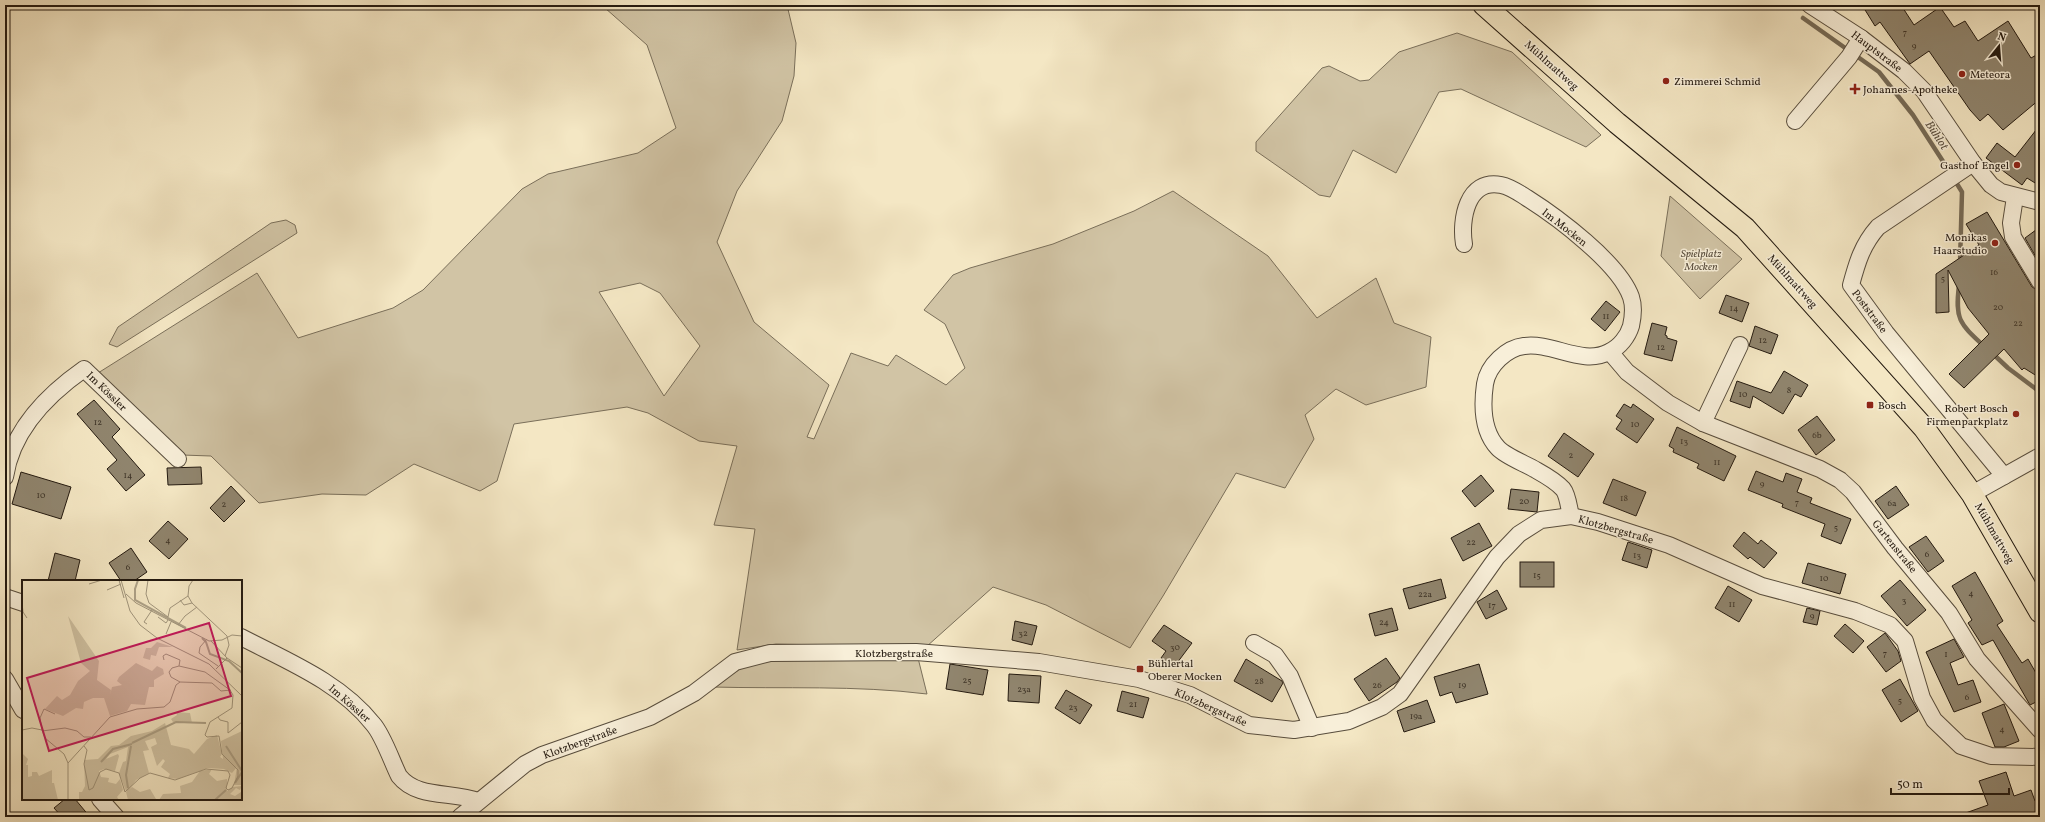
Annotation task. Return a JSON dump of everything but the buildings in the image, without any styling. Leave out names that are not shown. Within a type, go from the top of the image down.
[{"type":"main road","name":"Mühlmattweg","points":[[1484,5],[1617,123],[1744,228],[1924,428],[1972,494],[2040,612]]},
{"type":"street","name":"Hauptstraße","points":[[1810,5],[1855,48],[1904,71],[1924,91],[1968,166],[2001,192],[2015,197],[2040,202]]},
{"type":"street","points":[[1795,121],[1855,48]]},
{"type":"street","name":"Poststraße","points":[[1968,166],[1878,227],[1867,239],[1858,258],[1851,285],[1886,333],[2004,476]]},
{"type":"street","name":"Im Mocken","points":[[1464,244],[1462,230],[1465,212],[1473,194],[1485,186],[1499,184],[1510,188],[1532,202],[1592,248],[1616,274],[1631,297],[1633,309],[1629,333],[1623,341],[1610,352]]},
{"type":"street","points":[[2015,197],[2011,223],[2013,237],[2040,282]]},
{"type":"street","points":[[1703,423],[1740,345]]},
{"type":"street","points":[[1571,516],[1563,489],[1544,475],[1498,449],[1489,435],[1483,412],[1485,381],[1492,368],[1506,352],[1525,346],[1549,348],[1582,356],[1596,356],[1610,352]]},
{"type":"street","name":"Gartenstraße","points":[[1610,352],[1627,372],[1668,403],[1703,423],[1820,469],[1840,480],[1853,492],[1895,548],[1949,613],[1977,659],[2040,730]]},
{"type":"street","name":"Im Kössler","points":[[5,477],[11,451],[33,415],[60,386],[84,369],[178,459]]},
{"type":"street","points":[[1972,494],[2040,456]]},
{"type":"street","name":"Klotzbergstraße","points":[[460,817],[525,764],[542,755],[650,717],[694,693],[735,662],[770,653],[916,652],[1039,662],[1139,679],[1190,695],[1249,725],[1294,730],[1349,721],[1382,707],[1400,694],[1497,557],[1519,534],[1541,520],[1571,516],[1598,522],[1669,545],[1762,586],[1855,611],[1890,625],[1905,641],[1922,698],[1934,720],[1961,746],[1991,756],[2040,757]]},
{"type":"street","points":[[5,597],[22,603]]},
{"type":"street","name":"Im Kössler","points":[[242,638],[328,683],[350,701],[374,724],[399,776],[405,784],[418,791],[464,796],[478,801]]},
{"type":"street","points":[[1254,643],[1275,655],[1290,676],[1312,728]]},
{"type":"street","points":[[5,679],[22,708]]},
{"type":"street","points":[[101,800],[116,817]]},
{"type":"green space","points":[[605,5],[787,5],[796,43],[794,76],[782,121],[737,191],[717,242],[754,322],[829,385],[807,437],[814,439],[851,353],[888,366],[896,355],[946,385],[965,368],[945,324],[924,310],[953,275],[970,268],[1053,244],[1134,211],[1173,191],[1268,256],[1317,318],[1376,278],[1394,323],[1431,337],[1426,387],[1366,405],[1336,389],[1305,415],[1314,439],[1285,488],[1236,473],[1163,596],[1130,648],[1046,605],[993,587],[926,647],[776,644],[737,650],[755,529],[714,525],[737,446],[699,441],[648,413],[627,407],[514,424],[497,481],[480,491],[414,464],[366,495],[322,494],[259,503],[211,456],[182,455],[98,373],[257,273],[298,338],[393,308],[423,290],[522,189],[548,174],[638,153],[676,128],[647,45],[605,8]],"holes":[[[640,283],[660,293],[700,346],[664,396],[599,292]]]},
{"type":"green space","points":[[1457,33],[1512,52],[1601,135],[1586,147],[1461,89],[1439,92],[1396,173],[1353,150],[1330,197],[1319,195],[1256,151],[1256,142],[1322,68],[1329,66],[1360,81],[1369,80],[1399,52]]},
{"type":"green space","name":"Spielplatz Mocken","points":[[1670,196],[1742,259],[1700,299],[1661,256]]},
{"type":"green space","points":[[286,220],[295,225],[297,233],[117,347],[109,344],[118,327],[271,223]]},
{"type":"green space","points":[[918,658],[927,694],[846,688],[712,687],[745,666],[770,661]]},
{"type":"waterway","name":"Bühlot","points":[[1803,18],[1879,72],[1913,115],[1946,166],[1962,192],[1960,263]]},
{"type":"waterway","name":"Bühlot","points":[[1959,285],[1958,306],[1961,320],[1969,332],[1985,347]]},
{"type":"waterway","name":"Bühlot","points":[[1992,353],[2008,368],[2040,392]]},
{"type":"place","name":"Meteora","points":[[1962,74]]},
{"type":"place","name":"Zimmerei Schmid","points":[[1666,81]]},
{"type":"place","name":"Johannes-Apotheke","points":[[1855,89]]},
{"type":"place","name":"Gasthof Engel","points":[[2017,165]]},
{"type":"place","name":"Monikas Haarstudio","points":[[1995,243]]},
{"type":"place","name":"Bosch","points":[[1870,405]]},
{"type":"place","name":"Robert Bosch Firmenparkplatz","points":[[2016,414]]},
{"type":"place","name":"Bühlertal Oberer Mocken","points":[[1140,669]]}]
